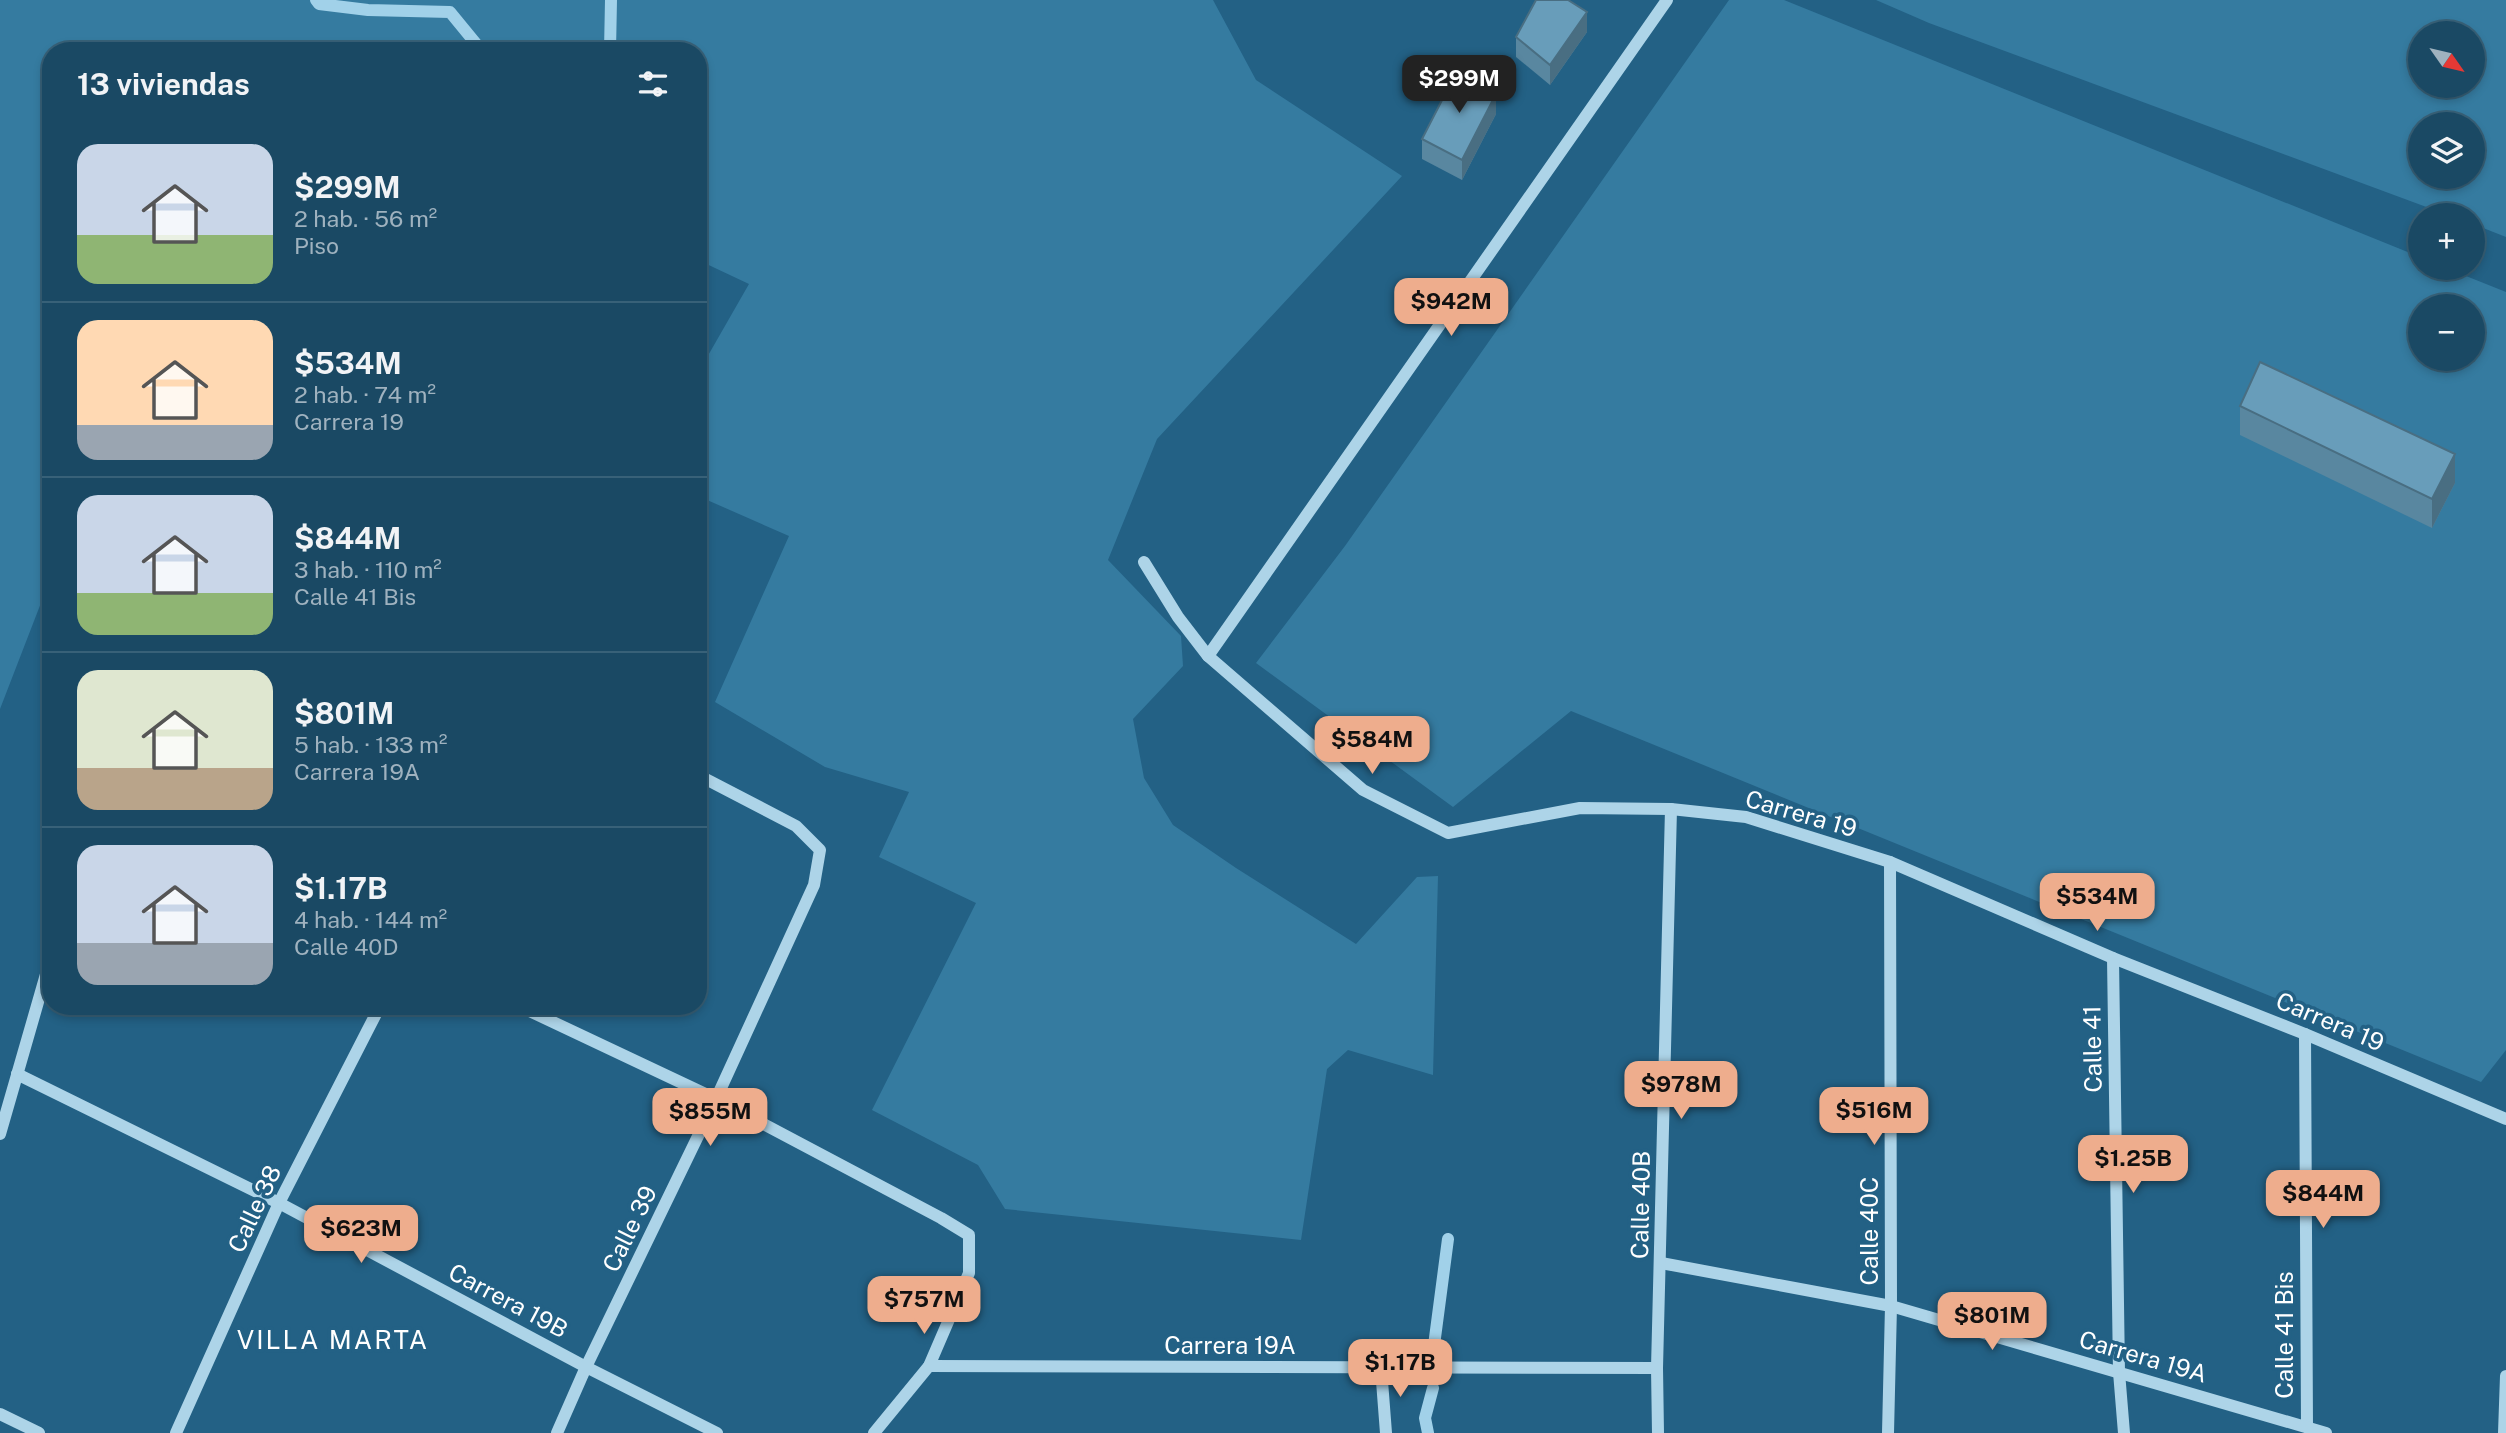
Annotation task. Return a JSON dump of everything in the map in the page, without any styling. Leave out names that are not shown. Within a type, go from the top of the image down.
[{"type":"street","points":[[1208,656],[1667,0]]},
{"type":"street","name":"Carrera 19","points":[[1144,562],[1178,617],[1208,656],[1363,790],[1448,832],[1580,808],[1671,809],[1746,817],[1890,862],[2113,958],[2305,1034],[2506,1119]]},
{"type":"street","name":"Calle 39","points":[[557,1433],[586,1367],[716,1099],[814,885],[820,849],[796,826],[707,780]]},
{"type":"street","name":"Calle 40B","points":[[1658,1433],[1657,1368],[1671,809]]},
{"type":"street","name":"Calle 40C","points":[[1888,1433],[1891,1306],[1890,862]]},
{"type":"street","name":"Calle 41","points":[[2113,958],[2119,1372],[2124,1433]]},
{"type":"street","points":[[0,1134],[42,988]]},
{"type":"street","name":"Calle 38","points":[[176,1433],[279,1203],[375,1015]]},
{"type":"street","points":[[538,1015],[716,1099],[942,1217],[969,1236],[969,1273],[929,1366],[874,1433]]},
{"type":"street","name":"Calle 41 Bis","points":[[2305,1034],[2307,1427]]},
{"type":"street","name":"Carrera 19B","points":[[17,1074],[279,1203],[586,1367],[717,1433]]},
{"type":"street","name":"Carrera 19A","points":[[1661,1264],[1891,1306],[2326,1433]]},
{"type":"street","name":"Carrera 19A","points":[[929,1366],[1657,1368]]},
{"type":"street","points":[[1381,1368],[1386,1433]]},
{"type":"street","points":[[2504,1433],[2506,1376]]},
{"type":"street","points":[[0,1414],[40,1433]]},
{"type":"shaded area","points":[[0,0],[1213,0],[1256,80],[1402,176],[1157,439],[1108,560],[1181,636],[1183,666],[1133,719],[1144,778],[1173,825],[1356,944],[1417,877],[1438,876],[1433,1075],[1348,1050],[1327,1069],[1301,1240],[1005,1209],[978,1165],[872,1110],[976,903],[879,857],[909,792],[825,767],[715,702],[789,536],[707,500],[707,357],[749,284],[707,264],[707,42],[42,42],[42,600],[0,709]]},
{"type":"shaded area","points":[[1729,0],[1784,0],[2408,252],[2408,280],[2476,280],[2506,292],[2506,1050],[2481,1082],[1571,711],[1453,807],[1256,663],[1345,546]]},
{"type":"shaded area","points":[[1876,0],[2506,0],[2506,237],[2485,229],[2485,203],[2416,203],[1929,23]]},
{"type":"building","points":[[1536,0],[1568,0],[1587,12],[1550,65],[1516,37]]},
{"type":"building","points":[[1458,69],[1496,94],[1462,160],[1422,139]]},
{"type":"building","points":[[2260,362],[2455,454],[2432,499],[2240,406]]},
{"type":"waterway","points":[[316,0],[319,4],[368,10],[450,12],[475,42]]},
{"type":"waterway","points":[[610,42],[611,0]]},
{"type":"waterway","points":[[1433,1353],[1448,1239]]},
{"type":"waterway","points":[[1428,1433],[1425,1418],[1433,1388]]},
{"type":"district","name":"VILLA MARTA","points":[[333,1340]]}]
